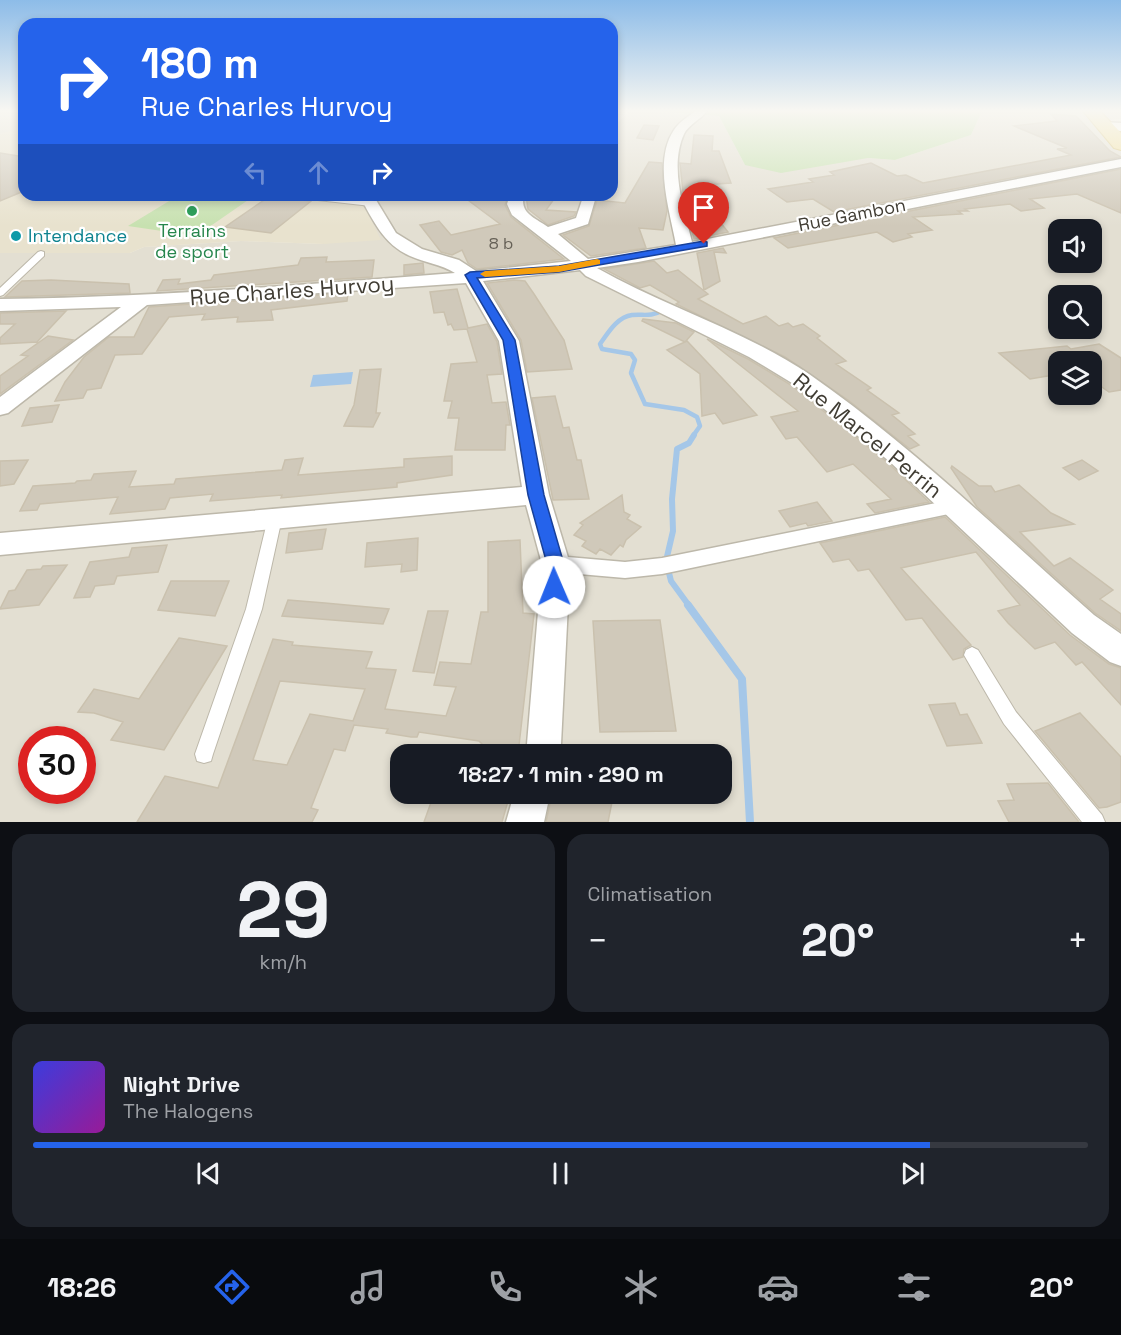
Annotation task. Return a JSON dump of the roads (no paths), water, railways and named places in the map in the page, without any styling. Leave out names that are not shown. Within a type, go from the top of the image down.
[{"type":"street","points":[[672,149],[673,187],[684,248]]},
{"type":"street","name":"Rue Gambon","points":[[583,265],[684,248],[1121,163]]},
{"type":"street","points":[[370,201],[390,236],[416,253],[453,264],[470,275],[509,340],[536,495],[556,564],[544,744]]},
{"type":"street","name":"Rue Marcel Perrin","points":[[515,201],[517,212],[572,252],[592,272],[756,353],[800,378],[898,455],[1083,624],[1121,652]]},
{"type":"street","points":[[546,233],[583,221],[588,201]]},
{"type":"street","name":"Rue Charles Hurvoy","points":[[0,305],[266,293],[470,275],[521,273],[583,265]]},
{"type":"street","points":[[0,408],[142,300]]},
{"type":"street","points":[[0,544],[536,495]]},
{"type":"street","points":[[556,564],[625,570],[667,565],[956,506]]},
{"type":"street","points":[[525,822],[530,804]]},
{"type":"lane","points":[[0,292],[41,254]]},
{"type":"lane","points":[[204,754],[254,609],[275,518]]},
{"type":"lane","points":[[972,655],[1010,718],[1095,822]]},
{"type":"water","points":[[353,372],[351,384],[310,387],[313,375]]},
{"type":"waterway","points":[[661,311],[651,315],[627,316],[613,326],[600,344],[602,349],[631,354],[635,360],[631,373],[645,404],[684,410],[697,417],[700,426],[693,436]]},
{"type":"waterway","points":[[690,607],[671,581],[666,561],[673,531],[672,499],[677,449],[689,443],[694,435]]},
{"type":"waterway","points":[[688,605],[742,679],[750,822]]},
{"type":"place","name":"Terrains de sport","points":[[192,211]]},
{"type":"place","name":"Intendance","points":[[16,236]]}]
